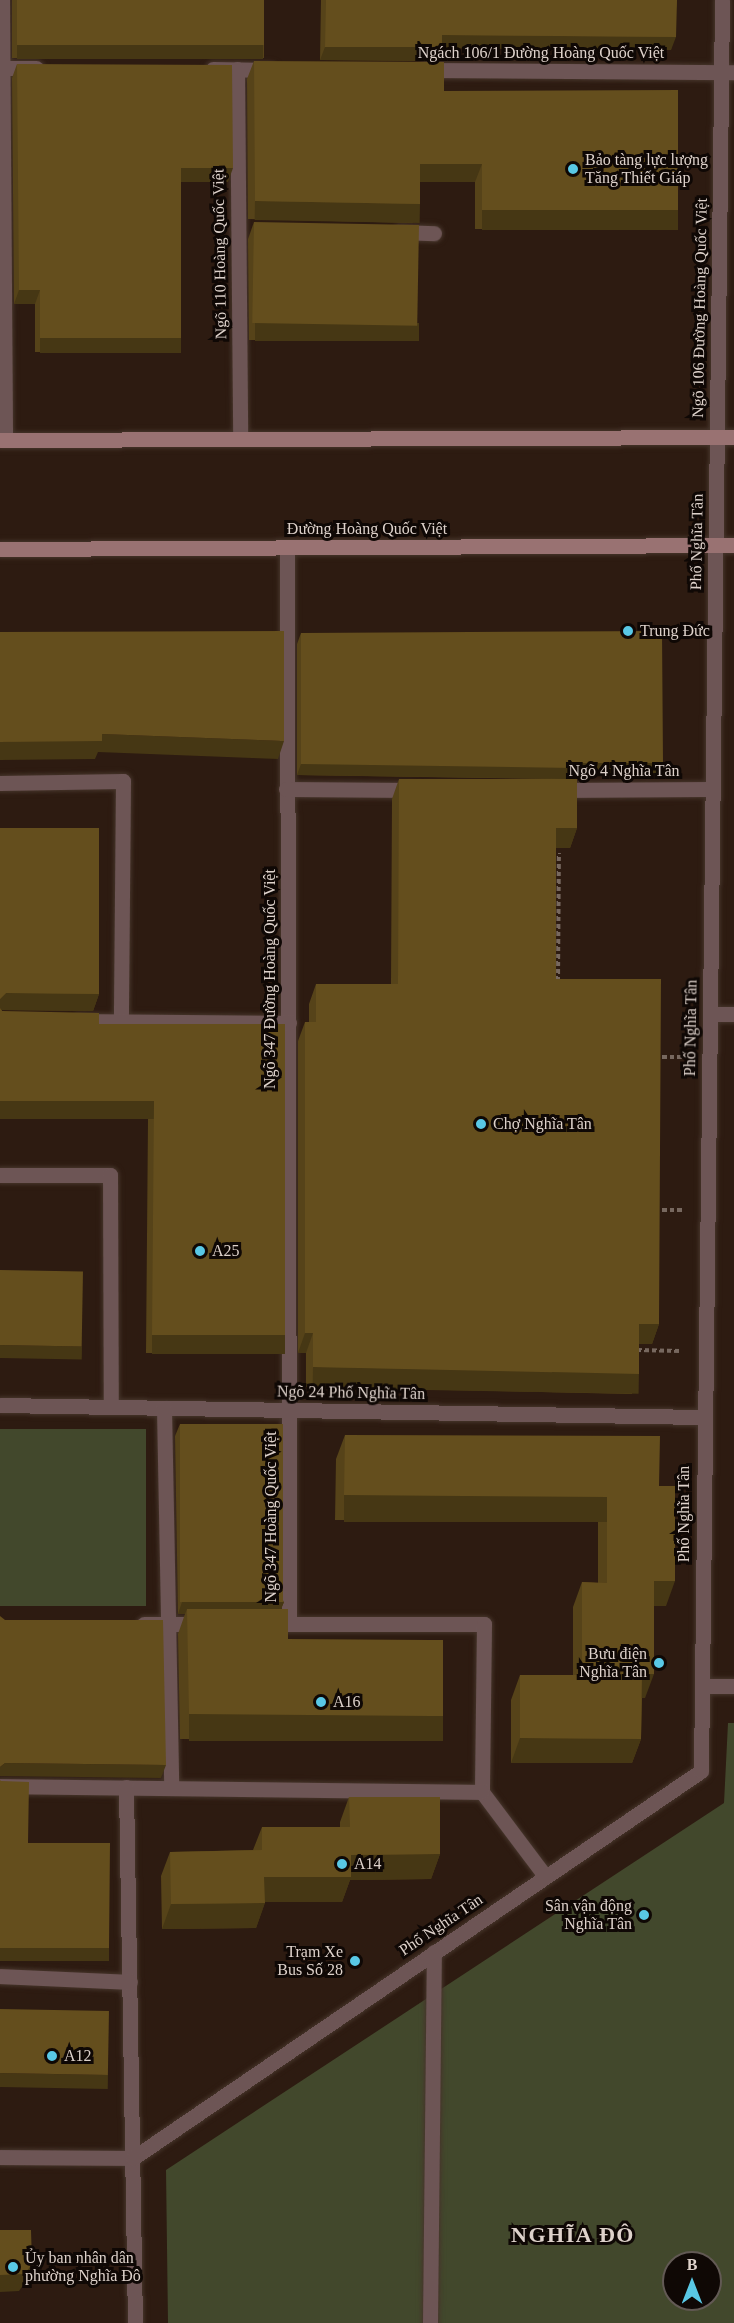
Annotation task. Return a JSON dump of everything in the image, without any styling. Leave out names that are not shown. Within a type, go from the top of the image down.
[{"type":"main road","points":[[3,440],[734,437]]},
{"type":"main road","name":"Đường Hoàng Quốc Việt","points":[[0,549],[734,545]]},
{"type":"street","points":[[2,0],[3,440]]},
{"type":"street","name":"Ngõ 106 Đường Hoàng Quốc Việt","points":[[717,437],[728,72],[722,0]]},
{"type":"street","points":[[1,68],[49,68]]},
{"type":"street","points":[[190,69],[284,70]]},
{"type":"street","name":"Ngõ 110 Hoàng Quốc Việt","points":[[237,69],[240,439]]},
{"type":"street","name":"Ngách 106/1 Đường Hoàng Quốc Việt","points":[[414,70],[728,72]]},
{"type":"street","points":[[238,229],[261,229]]},
{"type":"street","points":[[387,231],[434,234]]},
{"type":"street","name":"Phố Nghĩa Tân","points":[[133,2158],[701,1771],[702,1417],[710,1014],[710,789],[717,437]]},
{"type":"street","name":"Ngõ 347 Đường Hoàng Quốc Việt","points":[[287,547],[289,1410]]},
{"type":"street","points":[[0,783],[123,781],[121,1021]]},
{"type":"street","points":[[286,789],[429,790]]},
{"type":"street","name":"Ngõ 4 Nghĩa Tân","points":[[544,790],[710,789]]},
{"type":"street","points":[[710,1014],[734,1014]]},
{"type":"street","points":[[66,1021],[288,1023]]},
{"type":"street","points":[[0,1175],[110,1175],[111,1407]]},
{"type":"street","name":"Ngõ 24 Phố Nghĩa Tân","points":[[0,1405],[702,1417]]},
{"type":"street","points":[[164,1408],[171,1788]]},
{"type":"street","name":"Ngõ 347 Hoàng Quốc Việt","points":[[289,1410],[289,1624]]},
{"type":"street","points":[[123,1623],[223,1624]]},
{"type":"street","points":[[256,1624],[484,1624],[482,1792],[544,1876]]},
{"type":"street","points":[[702,1686],[734,1686]]},
{"type":"street","points":[[0,1785],[482,1792]]},
{"type":"street","points":[[126,1787],[135,2323]]},
{"type":"street","points":[[430,2323],[434,1952]]},
{"type":"street","points":[[0,1976],[130,1982]]},
{"type":"street","points":[[0,2157],[133,2158]]},
{"type":"path","points":[[558,985],[559,853]]},
{"type":"path","points":[[643,1057],[709,1057]]},
{"type":"path","points":[[643,1210],[706,1210]]},
{"type":"path","points":[[628,1350],[703,1351]]},
{"type":"green space","points":[[0,1429],[146,1429],[146,1606],[0,1606]]},
{"type":"green space","name":"Sân vận động Nghĩa Tân","points":[[728,1723],[734,1723],[734,2323],[168,2323],[166,2170],[724,1803]]},
{"type":"building","points":[[17,0],[264,0],[264,45],[17,45]]},
{"type":"building","points":[[326,0],[677,0],[676,37],[442,35],[442,47],[325,47]]},
{"type":"building","points":[[254,61],[444,62],[444,91],[678,90],[678,210],[482,210],[482,164],[420,164],[420,204],[255,201]]},
{"type":"building","points":[[17,64],[232,65],[233,168],[181,168],[181,338],[40,338],[40,290],[19,290]]},
{"type":"building","points":[[254,222],[419,225],[417,326],[252,323]]},
{"type":"building","points":[[284,631],[284,741],[102,734],[102,741],[0,742],[0,632]]},
{"type":"building","points":[[662,631],[663,763],[574,763],[574,768],[301,764],[301,633]]},
{"type":"building","name":"Chợ Nghĩa Tân","points":[[399,779],[577,779],[577,828],[556,828],[556,979],[661,979],[659,1324],[639,1324],[639,1374],[313,1367],[313,1333],[305,1333],[305,1022],[316,1022],[316,984],[398,984]]},
{"type":"building","points":[[0,828],[99,828],[99,994],[6,993],[0,999]]},
{"type":"building","name":"A25","points":[[0,1008],[2,1011],[99,1013],[99,1024],[285,1024],[285,1335],[152,1335],[154,1101],[0,1101]]},
{"type":"building","points":[[0,1270],[83,1271],[82,1346],[0,1345]]},
{"type":"building","points":[[180,1424],[283,1424],[283,1602],[180,1602]]},
{"type":"building","points":[[345,1435],[660,1436],[659,1486],[675,1486],[675,1581],[654,1581],[654,1674],[642,1674],[641,1739],[520,1738],[520,1675],[582,1675],[582,1582],[607,1583],[607,1497],[344,1495]]},
{"type":"building","points":[[187,1609],[288,1609],[288,1639],[443,1640],[443,1716],[189,1714]]},
{"type":"building","points":[[0,1616],[5,1620],[163,1620],[166,1765],[5,1763],[0,1767]]},
{"type":"building","points":[[0,1780],[29,1782],[28,1843],[110,1843],[109,1948],[0,1948]]},
{"type":"building","points":[[349,1797],[440,1797],[440,1854],[351,1855],[351,1877],[264,1877],[265,1903],[171,1904],[170,1852],[262,1850],[262,1827],[350,1827]]},
{"type":"building","name":"A12","points":[[0,2009],[109,2011],[108,2075],[0,2073]]},
{"type":"building","points":[[0,2230],[31,2230],[32,2264],[25,2274],[0,2275]]},
{"type":"place","name":"Bảo tàng lực lượng Tăng Thiết Giáp","points":[[573,169]]},
{"type":"place","name":"Trung Đức","points":[[628,631]]},
{"type":"place","name":"Chợ Nghĩa Tân","points":[[481,1124]]},
{"type":"place","name":"A25","points":[[200,1251]]},
{"type":"place","name":"Bưu điện Nghĩa Tân","points":[[659,1663]]},
{"type":"place","name":"A16","points":[[321,1702]]},
{"type":"place","name":"A14","points":[[342,1864]]},
{"type":"place","name":"Sân vận động Nghĩa Tân","points":[[644,1915]]},
{"type":"place","name":"Trạm Xe Bus Số 28","points":[[355,1961]]},
{"type":"place","name":"A12","points":[[52,2056]]},
{"type":"place","name":"Ủy ban nhân dân phường Nghĩa Đô","points":[[13,2267]]},
{"type":"district","name":"NGHĨA ĐÔ","points":[[573,2235]]}]
